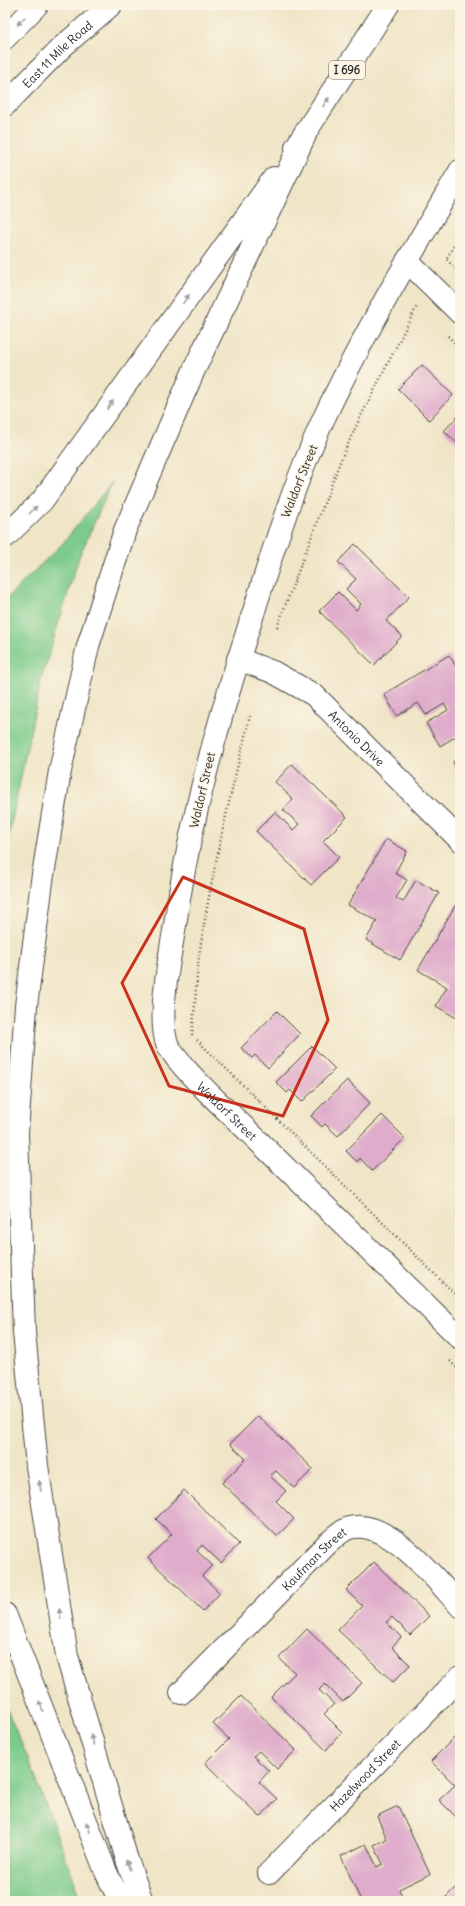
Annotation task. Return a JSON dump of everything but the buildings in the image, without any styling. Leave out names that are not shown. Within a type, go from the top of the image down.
[{"type":"main road","points":[[5,38],[37,5]]},
{"type":"main road","name":"East 11 Mile Road","points":[[5,105],[62,47],[111,5]]},
{"type":"main road","name":"I 696","points":[[305,135],[388,5]]},
{"type":"main road","points":[[5,537],[42,501],[305,135]]},
{"type":"main road","points":[[142,1901],[127,1860],[67,1656],[37,1466],[24,1332],[16,1133],[26,1006],[42,881],[60,771],[88,646],[126,530],[194,370],[305,135]]},
{"type":"main road","name":"Waldorf Street","points":[[460,171],[407,261],[361,344],[322,422],[288,503],[238,659],[206,770],[181,882],[165,993],[166,1040],[173,1055],[460,1338]]},
{"type":"main road","points":[[407,261],[460,313]]},
{"type":"main road","name":"Antonio Drive","points":[[238,659],[273,672],[314,696],[460,840]]},
{"type":"main road","name":"Kaufman Street","points":[[182,1693],[327,1544],[349,1528],[366,1527],[393,1538],[412,1554],[460,1606]]},
{"type":"main road","points":[[5,1614],[106,1872],[120,1901]]},
{"type":"main road","name":"Hazelwood Street","points":[[269,1873],[460,1676]]},
{"type":"path","points":[[460,236],[446,259],[460,274]]},
{"type":"path","points":[[192,1036],[460,1299]]},
{"type":"highlighted area","points":[[183,877],[304,929],[328,1020],[283,1116],[169,1086],[122,983]]},
{"type":"green space","points":[[113,481],[79,557],[41,680],[5,854],[5,600],[63,543]]},
{"type":"green space","points":[[5,1705],[30,1763],[82,1901],[5,1901]]}]
